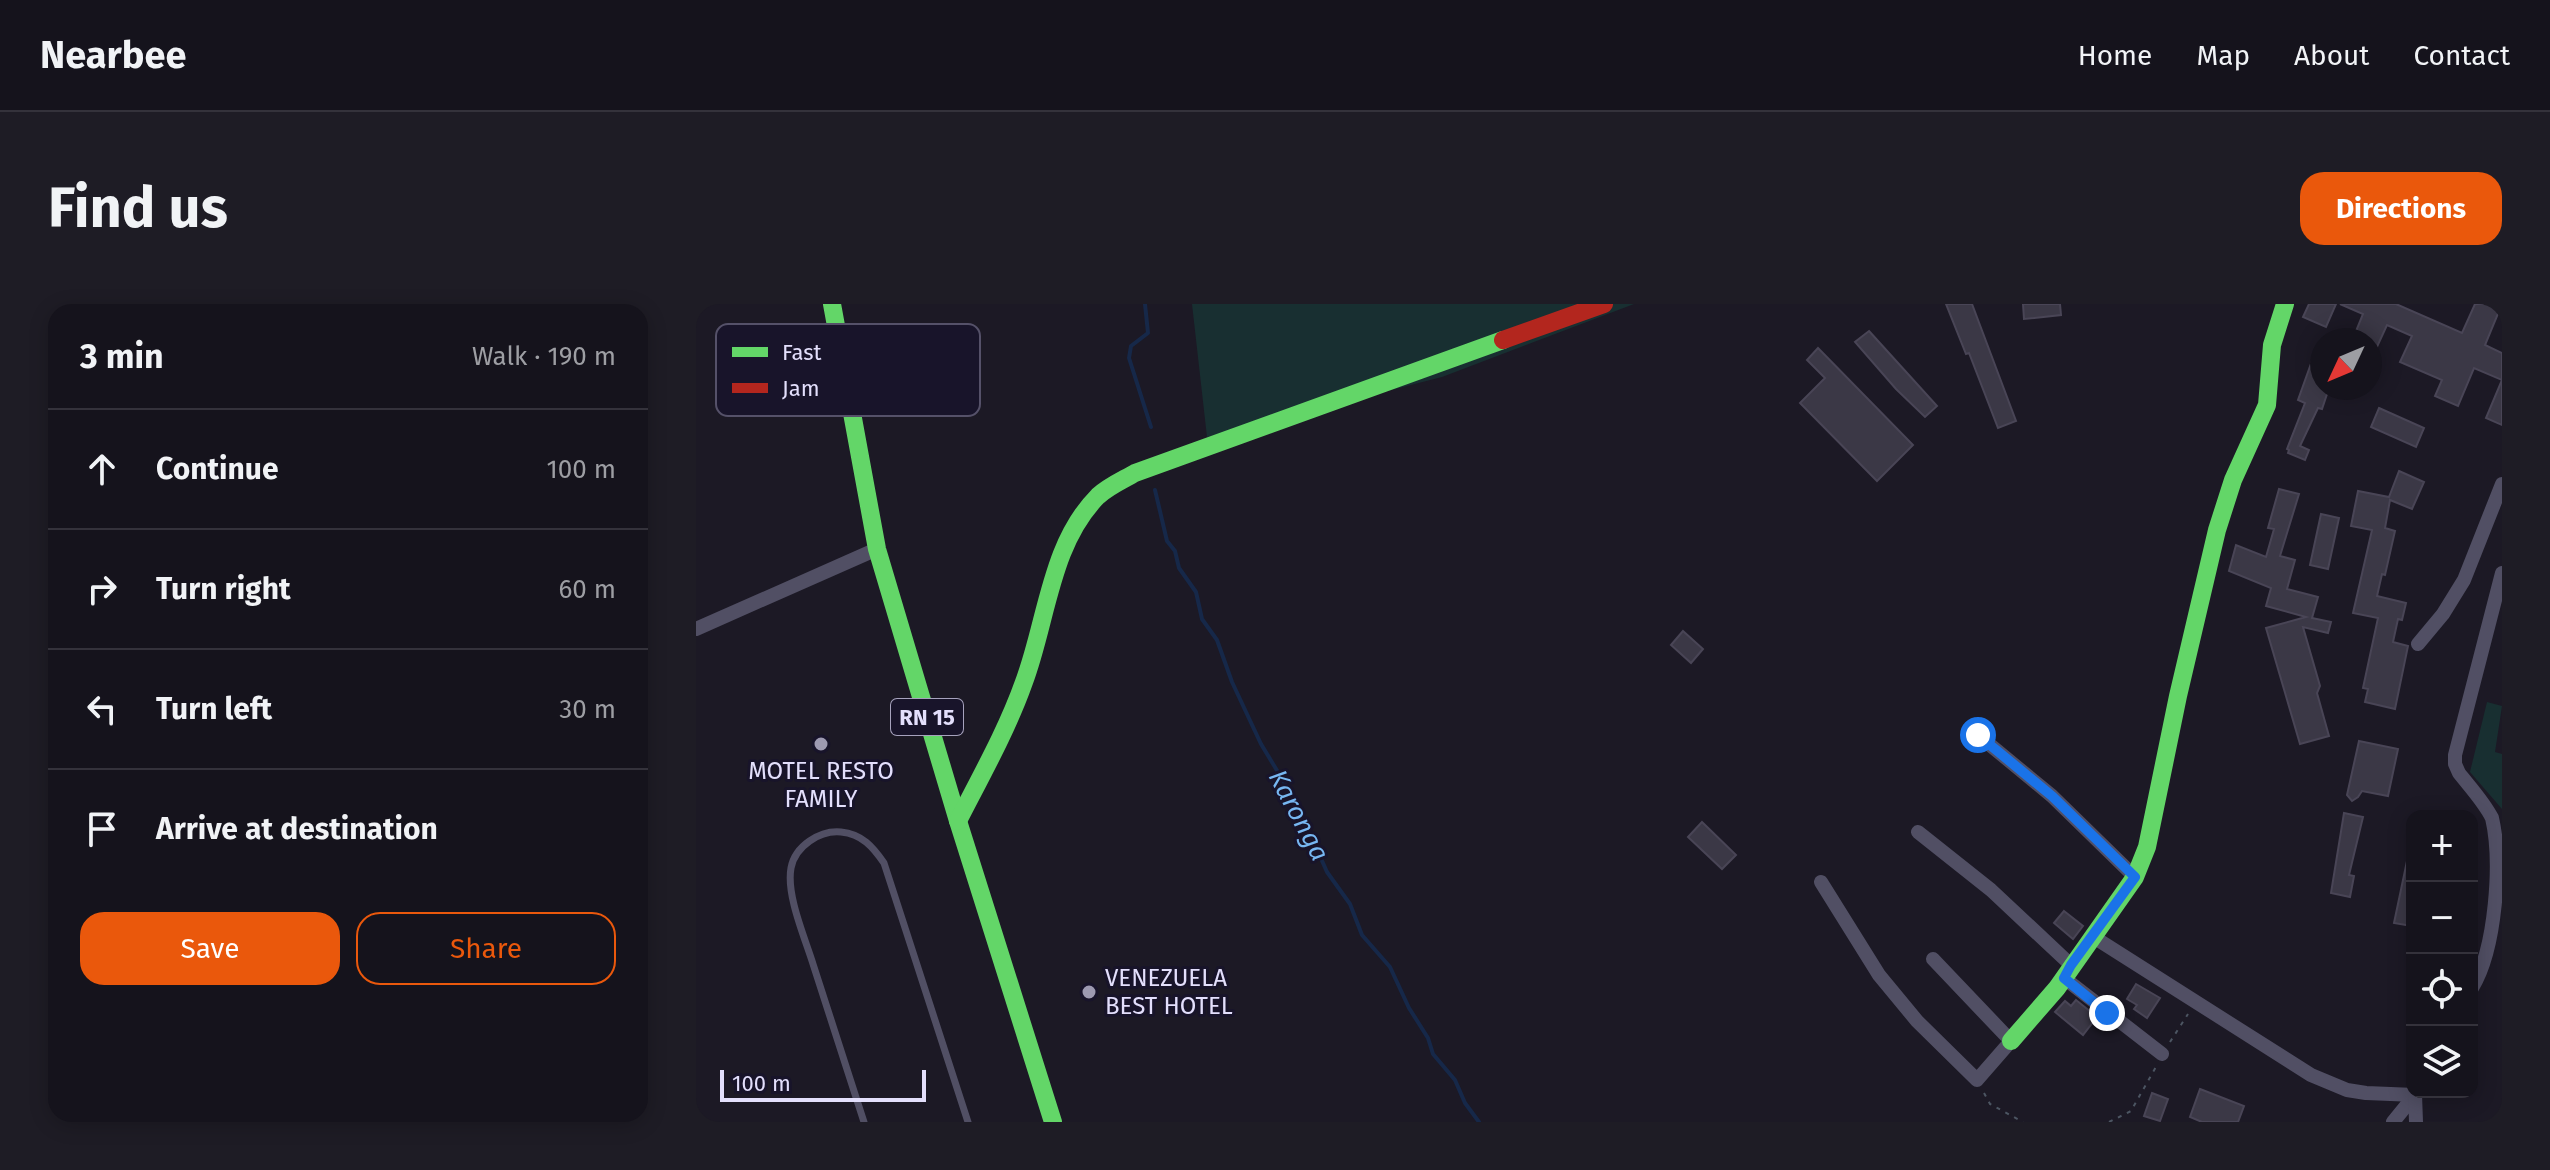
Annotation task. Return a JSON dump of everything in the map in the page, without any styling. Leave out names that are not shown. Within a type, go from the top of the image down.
[{"type":"street","name":"RN 15","points":[[832,304],[836,324]]},
{"type":"street","points":[[958,821],[993,754],[1025,682],[1063,553],[1079,517],[1101,493],[1135,473],[1604,304]]},
{"type":"street","points":[[1821,882],[1879,975],[1917,1021],[1977,1080],[2068,971],[2135,877],[2147,847],[2217,530],[2233,480],[2267,405],[2272,345],[2285,304]]},
{"type":"street","name":"RN 15","points":[[853,416],[877,549],[958,821],[1053,1122]]},
{"type":"street","points":[[2418,644],[2443,614],[2464,580],[2502,484]]},
{"type":"street","points":[[696,629],[877,549]]},
{"type":"street","points":[[2478,978],[2494,940],[2502,892],[2500,847],[2494,821],[2459,773],[2455,755],[2502,573]]},
{"type":"street","points":[[1978,735],[2052,796],[2135,877]]},
{"type":"street","points":[[1918,832],[1991,890],[2068,971],[2162,1054]]},
{"type":"street","points":[[2092,936],[2311,1075],[2347,1090],[2406,1093]]},
{"type":"street","points":[[1933,959],[2011,1041]]},
{"type":"street","points":[[2393,1122],[2411,1098]]},
{"type":"street","points":[[2415,1098],[2416,1122]]},
{"type":"lane","points":[[864,1122],[799,919],[791,883],[791,866],[799,851],[814,837],[830,831],[846,832],[863,839],[884,863],[968,1122]]},
{"type":"path","points":[[1977,1080],[1990,1104],[2023,1122]]},
{"type":"green space","points":[[1192,304],[1634,304],[1442,377],[1207,437]]},
{"type":"green space","points":[[2487,702],[2502,706],[2495,752],[2502,754],[2502,809],[2470,772]]},
{"type":"building","points":[[1946,304],[1972,304],[2016,421],[1998,428]]},
{"type":"building","points":[[2023,304],[2060,304],[2061,315],[2024,319]]},
{"type":"building","points":[[2309,304],[2336,304],[2326,327],[2303,317]]},
{"type":"building","points":[[2340,304],[2396,304],[2462,333],[2475,304],[2502,304],[2485,345],[2502,353],[2502,380],[2474,368],[2458,406],[2435,396],[2442,380],[2400,362],[2412,336],[2387,325],[2382,336],[2382,328],[2357,328],[2363,314]]},
{"type":"building","points":[[1869,331],[1937,406],[1925,417],[1855,342]]},
{"type":"building","points":[[1818,348],[1913,445],[1877,481],[1800,403],[1825,378],[1807,360]]},
{"type":"building","points":[[2310,366],[2310,400],[2325,400],[2300,446],[2309,450],[2305,460],[2288,453],[2287,449],[2305,403],[2298,400]]},
{"type":"building","points":[[2502,380],[2502,425],[2486,418]]},
{"type":"building","points":[[2379,408],[2424,428],[2416,447],[2371,427]]},
{"type":"building","points":[[2399,471],[2424,482],[2412,509],[2390,500],[2385,528],[2395,531],[2377,596],[2406,603],[2402,620],[2398,619],[2393,642],[2408,646],[2395,709],[2365,702],[2368,689],[2363,688],[2378,618],[2353,613],[2372,530],[2351,526],[2358,491],[2389,497]]},
{"type":"building","points":[[2279,489],[2299,494],[2280,556],[2295,560],[2287,589],[2318,597],[2312,618],[2331,622],[2328,633],[2303,627],[2320,686],[2317,693],[2329,736],[2300,744],[2266,628],[2306,617],[2266,606],[2271,588],[2229,571],[2236,545],[2266,557],[2274,529],[2268,528]]},
{"type":"building","points":[[2321,514],[2339,518],[2328,569],[2310,565]]},
{"type":"building","points":[[1683,631],[1703,649],[1691,663],[1671,645]]},
{"type":"building","points":[[2359,741],[2398,749],[2388,796],[2362,791],[2352,801],[2347,795]]},
{"type":"building","points":[[2344,813],[2363,817],[2349,875],[2354,876],[2350,897],[2331,893]]},
{"type":"building","points":[[1702,822],[1736,855],[1722,869],[1688,837]]},
{"type":"building","points":[[2406,866],[2406,925],[2394,923]]},
{"type":"building","points":[[2064,911],[2083,926],[2073,939],[2054,923]]},
{"type":"building","points":[[2136,984],[2160,998],[2147,1018],[2134,1009],[2137,1005],[2127,999]]},
{"type":"building","points":[[2076,1000],[2097,1017],[2083,1035],[2055,1012],[2065,1001],[2071,1006]]},
{"type":"building","points":[[2200,1089],[2244,1106],[2238,1122],[2202,1122],[2190,1117]]},
{"type":"building","points":[[2152,1093],[2168,1099],[2160,1121],[2144,1116]]},
{"type":"waterway","points":[[1145,304],[1148,333],[1131,346],[1129,358],[1151,427]]},
{"type":"waterway","name":"Karonga","points":[[1155,490],[1167,541],[1175,551],[1179,568],[1196,592],[1202,619],[1217,640],[1232,682],[1261,744],[1296,802],[1327,872],[1350,904],[1362,935],[1390,967],[1409,1008],[1428,1038],[1433,1054],[1455,1080],[1465,1103],[1479,1122]]},
{"type":"traffic: fast","points":[[832,304],[836,324]]},
{"type":"traffic: fast","points":[[2011,1041],[2057,988],[2135,877],[2147,847],[2217,530],[2233,480],[2267,405],[2272,345],[2285,304]]},
{"type":"traffic: fast","points":[[958,821],[1017,700],[1069,537],[1098,496],[1135,473],[1503,340]]},
{"type":"traffic: fast","points":[[853,416],[877,549],[958,821],[1053,1122]]},
{"type":"traffic: jam","points":[[1503,340],[1604,304]]},
{"type":"place","name":"MOTEL RESTO FAMILY","points":[[821,744]]},
{"type":"place","name":"VENEZUELA BEST HOTEL","points":[[1089,992]]},
{"type":"route","points":[[1978,735],[2052,796],[2135,877],[2064,978],[2107,1013]]}]
